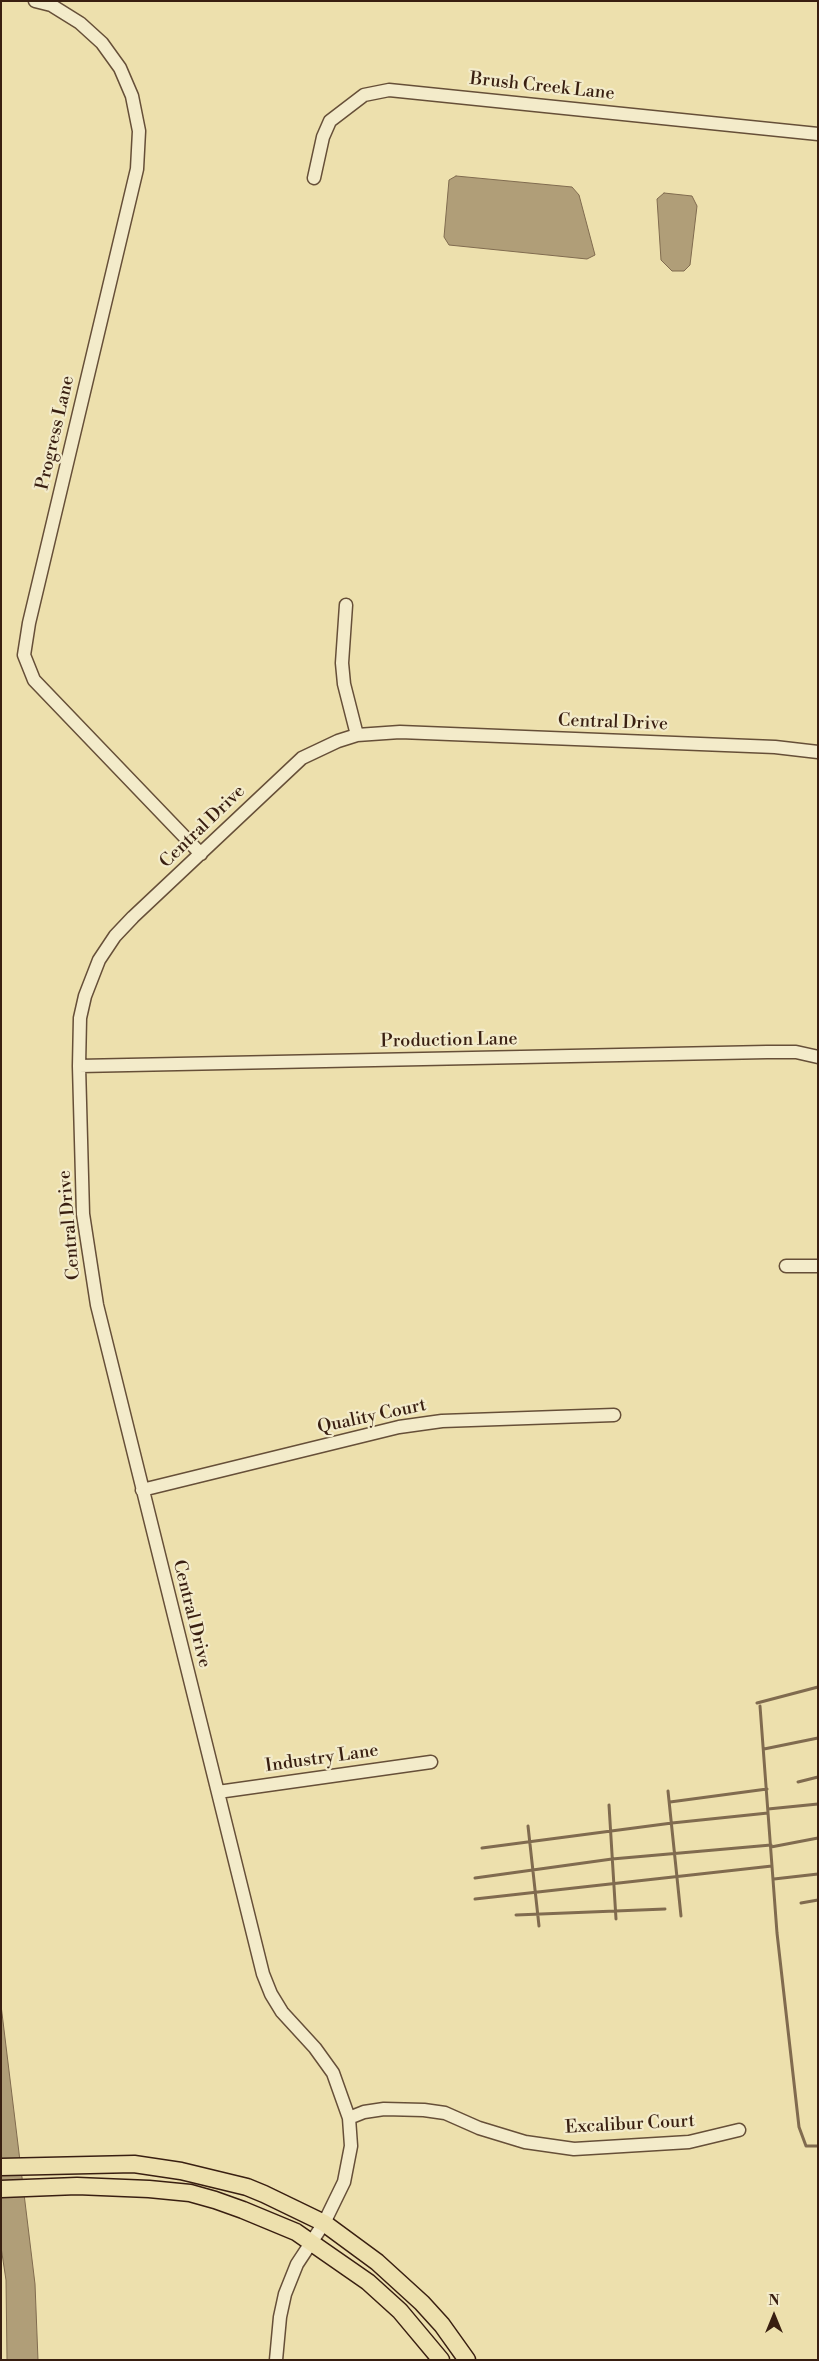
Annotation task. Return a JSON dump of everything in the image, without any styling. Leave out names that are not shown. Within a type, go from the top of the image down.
[{"type":"main road","points":[[1,2167],[134,2164],[181,2171],[247,2187],[324,2223],[377,2262],[411,2292],[442,2325],[467,2360]]},
{"type":"main road","points":[[1,2189],[118,2186],[190,2193],[243,2210],[296,2232],[368,2282],[400,2311],[441,2360]]},
{"type":"street","name":"Progress Lane","points":[[35,1],[50,5],[80,23],[102,43],[123,75],[132,96],[139,131],[137,169],[29,623],[24,655],[34,680],[201,854]]},
{"type":"street","name":"Brush Creek Lane","points":[[314,178],[323,137],[330,122],[364,95],[389,90],[818,134]]},
{"type":"street","points":[[346,605],[342,663],[344,684],[357,735]]},
{"type":"street","name":"Central Drive","points":[[276,2360],[280,2317],[285,2294],[296,2264],[324,2223],[344,2182],[351,2146],[349,2118],[333,2073],[315,2048],[282,2012],[270,1994],[263,1974],[97,1305],[83,1214],[80,1018],[84,999],[99,960],[115,936],[302,758],[320,748],[357,735],[377,732],[426,733],[782,747],[818,752]]},
{"type":"street","name":"Production Lane","points":[[80,1066],[796,1052],[818,1057]]},
{"type":"street","points":[[786,1266],[818,1266]]},
{"type":"street","name":"Quality Court","points":[[142,1490],[399,1427],[442,1421],[614,1415]]},
{"type":"street","name":"Industry Lane","points":[[218,1792],[431,1762]]},
{"type":"street","name":"Excalibur Court","points":[[349,2118],[364,2112],[384,2109],[424,2110],[445,2113],[479,2128],[525,2142],[574,2148],[689,2142],[739,2130]]},
{"type":"shaded area","points":[[456,176],[572,187],[579,195],[595,255],[587,259],[449,245],[444,237],[449,180]]},
{"type":"shaded area","points":[[664,193],[692,196],[697,206],[690,265],[684,271],[672,271],[661,260],[657,199]]},
{"type":"shaded area","points":[[1,2005],[35,2284],[38,2360],[7,2360],[6,2280],[1,2247]]},
{"type":"waterway","points":[[757,1703],[818,1687]]},
{"type":"waterway","points":[[760,1706],[777,1933],[799,2127],[806,2146],[818,2146]]},
{"type":"waterway","points":[[764,1749],[818,1738]]},
{"type":"waterway","points":[[798,1782],[818,1777]]},
{"type":"waterway","points":[[670,1802],[767,1789]]},
{"type":"waterway","points":[[668,1791],[681,1916]]},
{"type":"waterway","points":[[768,1809],[818,1804]]},
{"type":"waterway","points":[[609,1805],[616,1919]]},
{"type":"waterway","points":[[482,1848],[672,1823],[768,1813]]},
{"type":"waterway","points":[[528,1826],[539,1926]]},
{"type":"waterway","points":[[771,1847],[818,1838]]},
{"type":"waterway","points":[[475,1878],[612,1859],[771,1845]]},
{"type":"waterway","points":[[475,1899],[772,1866]]},
{"type":"waterway","points":[[774,1879],[818,1874]]},
{"type":"waterway","points":[[801,1903],[818,1900]]},
{"type":"waterway","points":[[516,1915],[665,1909]]}]
